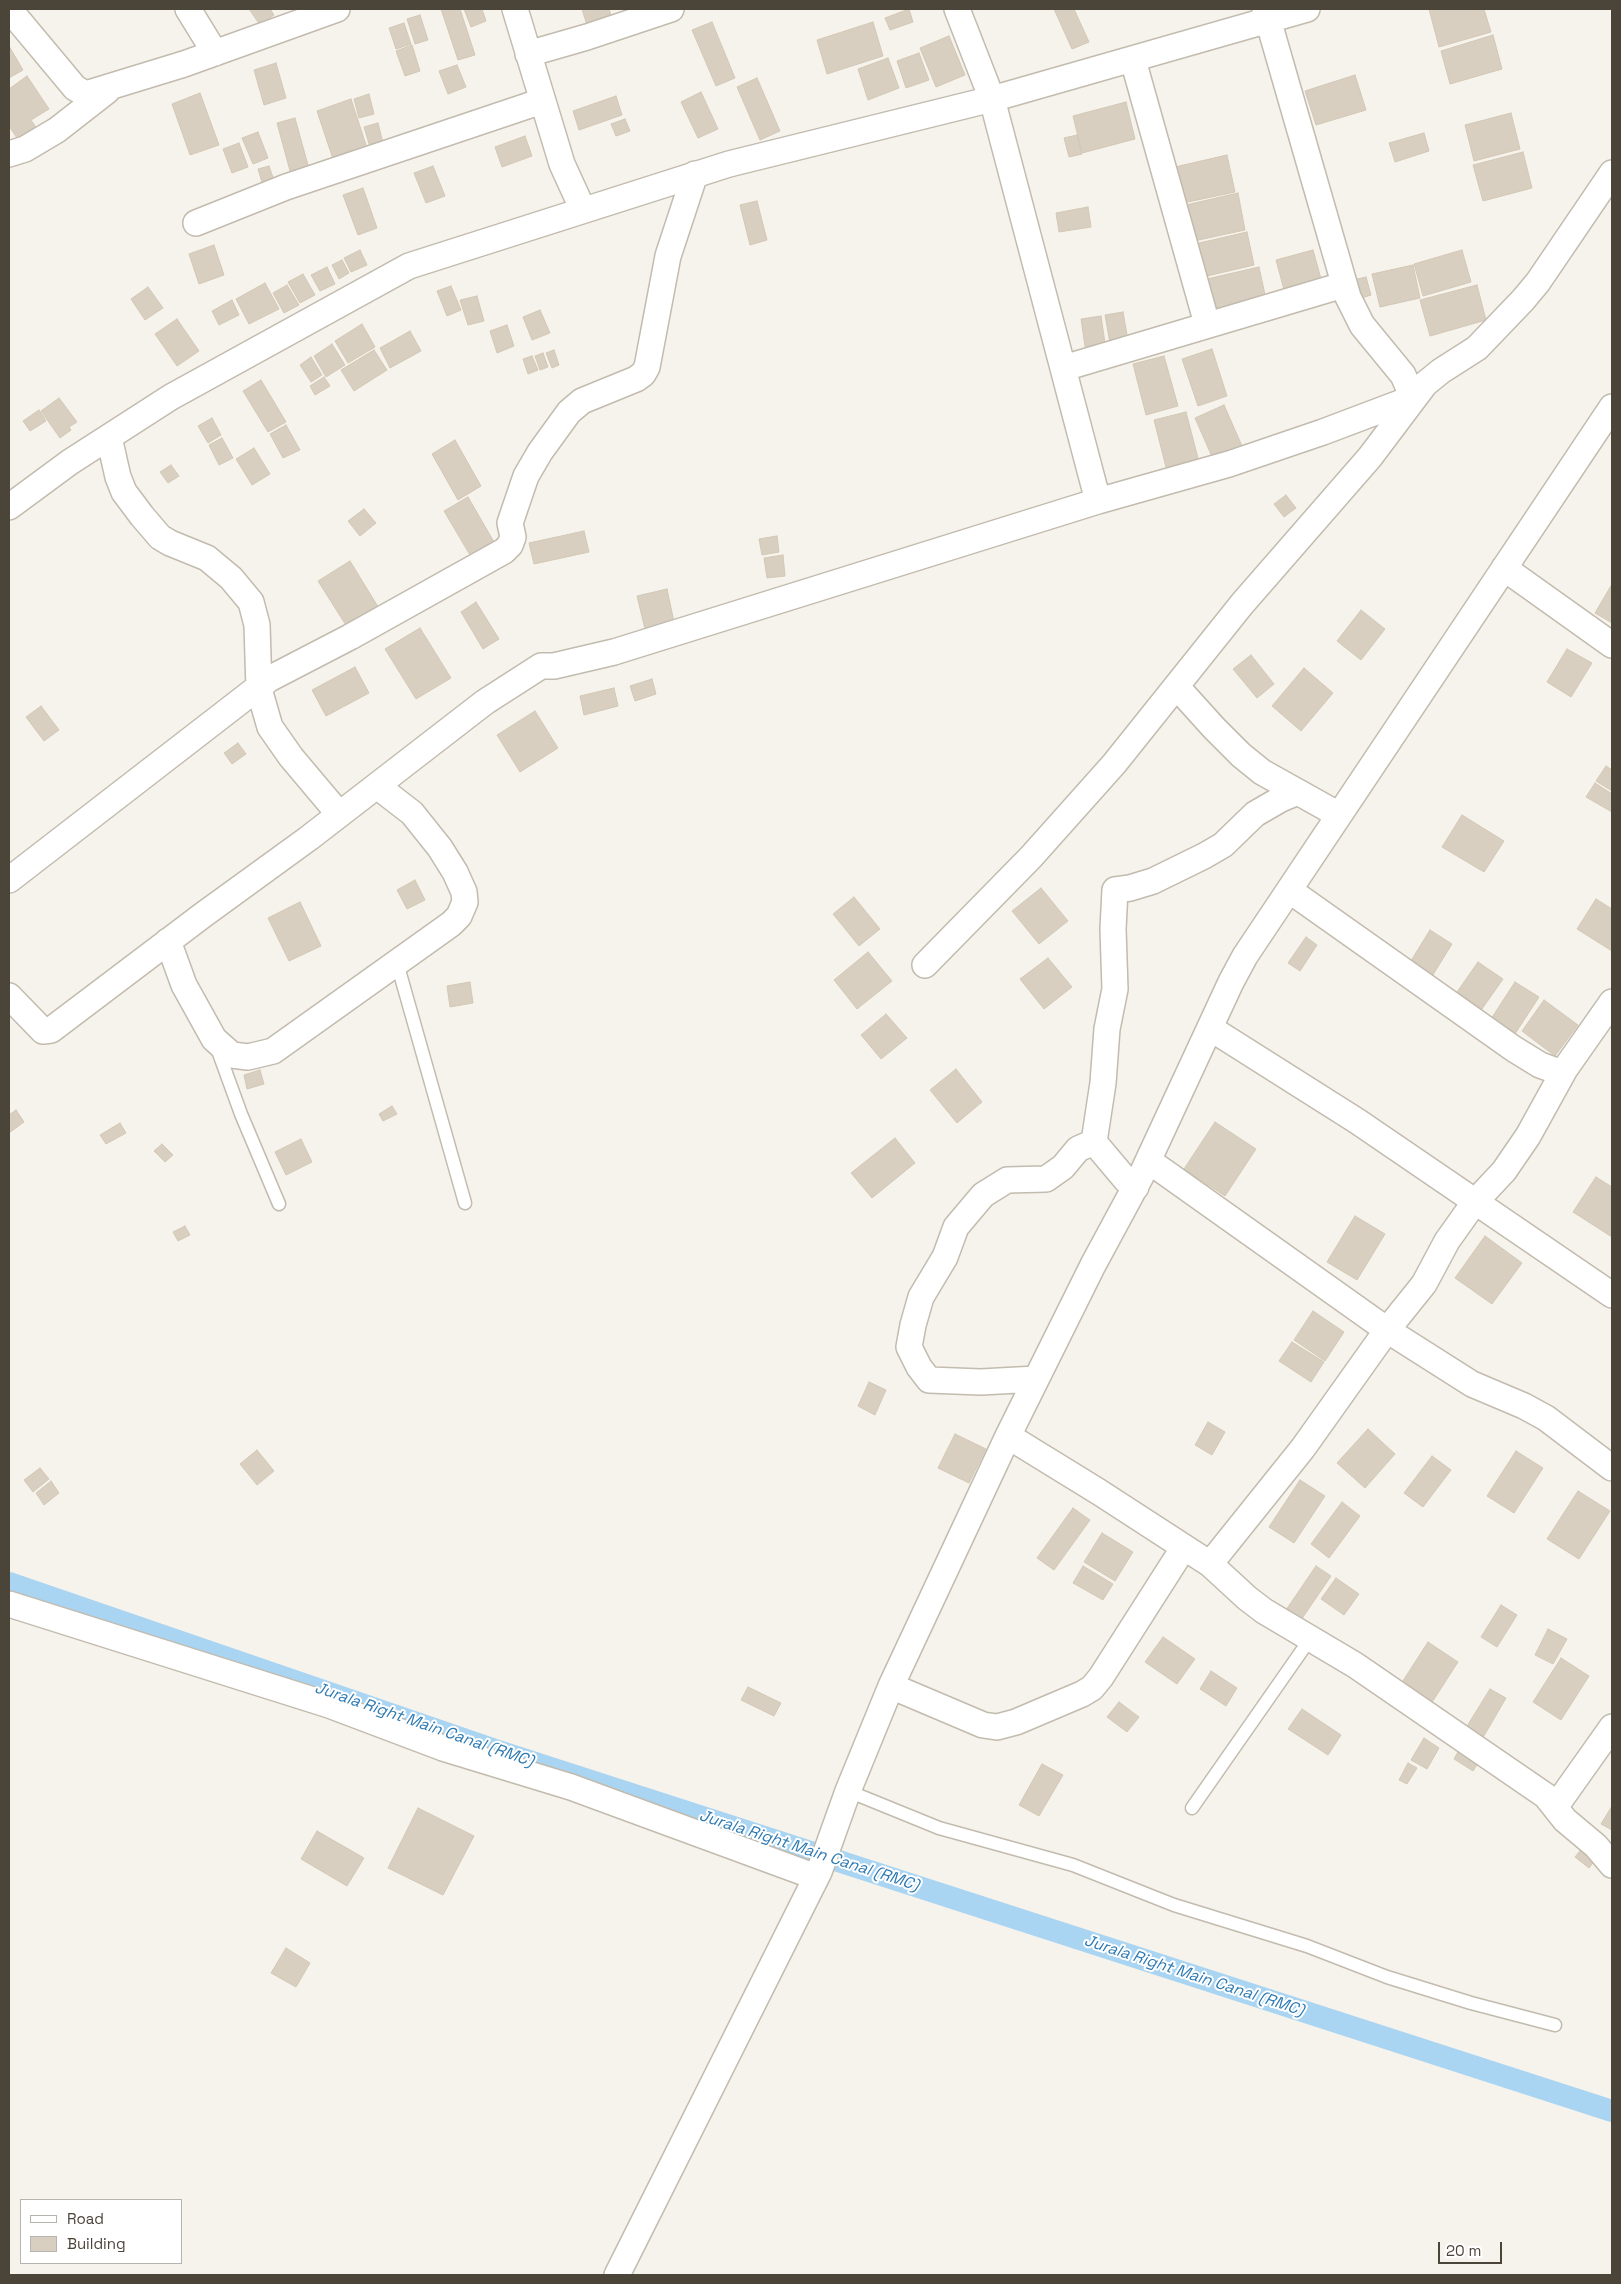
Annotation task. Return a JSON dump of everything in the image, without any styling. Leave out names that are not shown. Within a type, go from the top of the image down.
[{"type":"street","points":[[9,9],[80,92],[86,94],[111,88],[215,53],[337,9]]},
{"type":"street","points":[[188,9],[215,53]]},
{"type":"street","points":[[515,9],[562,164],[583,210]]},
{"type":"street","points":[[528,54],[671,9]]},
{"type":"street","points":[[957,9],[992,99],[1098,502]]},
{"type":"street","points":[[9,507],[70,462],[171,397],[394,272],[409,266],[695,174],[992,99],[1133,60],[1267,15],[1307,9]]},
{"type":"street","points":[[1267,15],[1343,285],[1359,320],[1403,374],[1414,398]]},
{"type":"street","points":[[1133,60],[1207,324]]},
{"type":"street","points":[[9,154],[25,149],[56,130],[111,88]]},
{"type":"street","points":[[196,223],[294,184],[542,101]]},
{"type":"street","points":[[925,965],[1031,857],[1114,764],[1242,604],[1370,457],[1414,398],[1431,379],[1477,348],[1523,300],[1538,282],[1612,173]]},
{"type":"street","points":[[9,880],[154,770],[259,686],[482,565],[510,545],[513,537],[510,523],[526,476],[540,452],[570,412],[582,401],[636,379],[643,374],[647,367],[668,256],[695,174]]},
{"type":"street","points":[[1064,368],[1343,285]]},
{"type":"street","points":[[9,996],[43,1031],[51,1030],[377,786],[485,702],[541,666],[554,666],[614,652],[1258,454],[1414,398]]},
{"type":"street","points":[[617,2275],[817,1874],[891,1686],[1036,1378],[1149,1160],[1245,956],[1612,407]]},
{"type":"street","points":[[110,438],[118,477],[124,492],[160,537],[207,558],[231,578],[251,602],[257,625],[259,686],[264,710],[275,736],[320,794],[339,814]]},
{"type":"street","points":[[1504,568],[1612,645]]},
{"type":"street","points":[[1177,687],[1241,754],[1262,772],[1340,815]]},
{"type":"street","points":[[168,941],[184,985],[214,1039],[232,1055],[248,1057],[273,1051],[397,963],[459,916],[465,902],[464,892],[455,872],[426,828],[412,813],[377,786]]},
{"type":"street","points":[[1136,1186],[1126,1180],[1094,1142],[1103,1083],[1107,1030],[1115,989],[1113,929],[1115,890],[1130,888],[1153,880],[1204,856],[1223,845],[1255,814],[1281,799],[1298,792]]},
{"type":"street","points":[[1289,890],[1514,1049],[1540,1065],[1562,1073]]},
{"type":"street","points":[[1210,1564],[1240,1530],[1303,1448],[1387,1330],[1424,1284],[1447,1241],[1474,1203],[1504,1172],[1539,1117],[1562,1073],[1612,1002]]},
{"type":"street","points":[[1210,1028],[1357,1121],[1474,1203],[1612,1295]]},
{"type":"street","points":[[1036,1378],[981,1382],[929,1380],[909,1347],[913,1326],[921,1297],[945,1257],[956,1227],[983,1195],[1007,1180],[1046,1179],[1078,1149],[1094,1142]]},
{"type":"street","points":[[1149,1160],[1387,1330],[1472,1384],[1524,1406],[1546,1418],[1612,1468]]},
{"type":"street","points":[[1008,1436],[1210,1564],[1247,1598],[1310,1639],[1355,1665],[1546,1796],[1556,1806],[1565,1820],[1596,1846],[1612,1865]]},
{"type":"street","points":[[891,1686],[983,1725],[997,1727],[1016,1722],[1082,1694],[1092,1688],[1101,1677],[1184,1547]]},
{"type":"street","points":[[9,1604],[329,1705],[443,1748],[571,1787],[817,1874]]},
{"type":"street","points":[[1556,1806],[1612,1727]]},
{"type":"lane","points":[[397,963],[464,1203]]},
{"type":"lane","points":[[214,1039],[241,1114],[279,1204]]},
{"type":"lane","points":[[1192,1808],[1310,1639]]},
{"type":"lane","points":[[847,1794],[939,1828],[1072,1865],[1174,1905],[1307,1946],[1387,1977],[1471,2004],[1554,2025]]},
{"type":"building","points":[[249,9],[270,9],[274,15],[260,25]]},
{"type":"building","points":[[441,9],[460,9],[475,55],[458,60]]},
{"type":"building","points":[[464,9],[482,9],[486,21],[471,27]]},
{"type":"building","points":[[582,9],[609,9],[615,27],[590,35]]},
{"type":"building","points":[[909,9],[913,22],[890,30],[885,18]]},
{"type":"building","points":[[1054,9],[1074,9],[1089,42],[1072,49]]},
{"type":"building","points":[[1429,9],[1484,9],[1491,32],[1439,47]]},
{"type":"building","points":[[420,15],[428,40],[415,44],[407,19]]},
{"type":"building","points":[[712,22],[735,78],[716,86],[692,30]]},
{"type":"building","points":[[873,22],[883,56],[827,74],[817,40]]},
{"type":"building","points":[[404,23],[411,44],[396,49],[389,28]]},
{"type":"building","points":[[1493,35],[1502,69],[1450,84],[1441,51]]},
{"type":"building","points":[[949,36],[965,75],[936,87],[920,48]]},
{"type":"building","points":[[412,45],[420,71],[405,76],[396,51]]},
{"type":"building","points":[[9,46],[23,70],[9,78]]},
{"type":"building","points":[[919,53],[929,80],[906,88],[897,61]]},
{"type":"building","points":[[888,58],[899,88],[868,100],[858,69]]},
{"type":"building","points":[[276,63],[286,98],[264,105],[254,70]]},
{"type":"building","points":[[457,65],[466,87],[448,94],[439,71]]},
{"type":"building","points":[[1355,75],[1366,110],[1316,125],[1305,91]]},
{"type":"building","points":[[27,76],[49,109],[31,120],[41,135],[23,147],[9,126],[9,89]]},
{"type":"building","points":[[757,78],[780,131],[760,140],[737,87]]},
{"type":"building","points":[[701,92],[718,129],[698,138],[681,102]]},
{"type":"building","points":[[200,93],[219,145],[190,155],[172,104]]},
{"type":"building","points":[[369,94],[374,114],[359,118],[354,99]]},
{"type":"building","points":[[616,96],[622,115],[579,130],[573,111]]},
{"type":"building","points":[[351,99],[369,154],[335,165],[317,111]]},
{"type":"building","points":[[1126,102],[1135,139],[1082,153],[1073,116]]},
{"type":"building","points":[[1511,113],[1520,149],[1474,161],[1465,125]]},
{"type":"building","points":[[295,118],[311,176],[293,182],[277,123]]},
{"type":"building","points":[[625,119],[630,131],[616,136],[611,124]]},
{"type":"building","points":[[378,123],[383,143],[370,147],[364,127]]},
{"type":"building","points":[[258,132],[268,158],[253,164],[242,138]]},
{"type":"building","points":[[1424,133],[1429,151],[1395,162],[1389,143]]},
{"type":"building","points":[[1077,135],[1082,154],[1069,157],[1064,138]]},
{"type":"building","points":[[525,136],[532,156],[502,167],[495,147]]},
{"type":"building","points":[[239,143],[248,167],[232,173],[223,149]]},
{"type":"building","points":[[1523,152],[1532,188],[1483,201],[1473,165]]},
{"type":"building","points":[[1227,155],[1235,192],[1183,203],[1175,167]]},
{"type":"building","points":[[269,166],[277,189],[265,192],[258,169]]},
{"type":"building","points":[[433,166],[445,196],[426,203],[414,173]]},
{"type":"building","points":[[363,188],[377,228],[358,235],[343,195]]},
{"type":"building","points":[[1238,193],[1245,230],[1194,241],[1186,205]]},
{"type":"building","points":[[757,201],[767,240],[750,245],[740,205]]},
{"type":"building","points":[[1088,207],[1091,227],[1059,232],[1056,213]]},
{"type":"building","points":[[1247,232],[1254,265],[1203,277],[1195,244]]},
{"type":"building","points":[[214,245],[224,275],[199,284],[189,254]]},
{"type":"building","points":[[360,250],[367,265],[351,272],[344,258]]},
{"type":"building","points":[[1313,250],[1323,286],[1286,297],[1276,260]]},
{"type":"building","points":[[1462,250],[1471,282],[1423,296],[1414,264]]},
{"type":"building","points":[[342,260],[349,273],[339,279],[332,265]]},
{"type":"building","points":[[1413,265],[1420,298],[1380,307],[1372,274]]},
{"type":"building","points":[[327,267],[335,284],[320,291],[311,275]]},
{"type":"building","points":[[1259,267],[1267,304],[1215,316],[1207,279]]},
{"type":"building","points":[[303,274],[315,295],[300,303],[288,282]]},
{"type":"building","points":[[1366,277],[1371,295],[1359,299],[1353,280]]},
{"type":"building","points":[[265,283],[279,309],[249,324],[236,299]]},
{"type":"building","points":[[287,285],[299,305],[284,313],[273,293]]},
{"type":"building","points":[[1477,285],[1486,320],[1430,336],[1420,300]]},
{"type":"building","points":[[451,286],[461,310],[447,316],[437,291]]},
{"type":"building","points":[[148,287],[163,308],[145,320],[131,299]]},
{"type":"building","points":[[477,296],[484,321],[468,325],[460,300]]},
{"type":"building","points":[[232,300],[239,315],[219,325],[212,311]]},
{"type":"building","points":[[540,310],[550,333],[532,340],[523,317]]},
{"type":"building","points":[[1123,312],[1129,346],[1111,349],[1105,315]]},
{"type":"building","points":[[1101,316],[1106,350],[1086,353],[1081,319]]},
{"type":"building","points":[[177,319],[199,351],[177,366],[155,334]]},
{"type":"building","points":[[362,324],[375,347],[348,363],[335,341]]},
{"type":"building","points":[[507,325],[514,346],[497,353],[490,331]]},
{"type":"building","points":[[410,331],[421,351],[390,368],[380,348]]},
{"type":"building","points":[[332,344],[345,365],[326,377],[314,356]]},
{"type":"building","points":[[1212,349],[1227,396],[1198,406],[1182,359]]},
{"type":"building","points":[[374,350],[387,370],[354,391],[341,370]]},
{"type":"building","points":[[554,350],[559,365],[552,368],[546,353]]},
{"type":"building","points":[[543,353],[548,367],[540,370],[535,356]]},
{"type":"building","points":[[532,356],[538,370],[528,374],[523,359]]},
{"type":"building","points":[[1164,356],[1178,406],[1146,415],[1133,364]]},
{"type":"building","points":[[311,357],[322,375],[311,382],[300,365]]},
{"type":"building","points":[[324,377],[330,386],[315,395],[310,386]]},
{"type":"building","points":[[261,380],[286,422],[268,432],[243,391]]},
{"type":"building","points":[[59,398],[77,422],[69,427],[71,430],[60,438],[41,411]]},
{"type":"building","points":[[1224,405],[1242,446],[1213,459],[1195,418]]},
{"type":"building","points":[[39,410],[46,421],[30,431],[23,421]]},
{"type":"building","points":[[1186,412],[1199,462],[1167,471],[1154,420]]},
{"type":"building","points":[[212,418],[221,435],[208,443],[198,426]]},
{"type":"building","points":[[286,425],[300,450],[283,458],[270,434]]},
{"type":"building","points":[[222,438],[233,458],[219,465],[209,445]]},
{"type":"building","points":[[455,440],[481,486],[458,500],[432,454]]},
{"type":"building","points":[[254,448],[270,474],[252,485],[236,459]]},
{"type":"building","points":[[171,465],[179,476],[168,483],[160,472]]},
{"type":"building","points":[[1286,495],[1296,508],[1284,517],[1274,504]]},
{"type":"building","points":[[468,497],[494,542],[470,555],[444,511]]},
{"type":"building","points":[[364,509],[376,523],[360,536],[348,521]]},
{"type":"building","points":[[584,531],[589,552],[534,564],[529,543]]},
{"type":"building","points":[[777,536],[779,552],[762,555],[759,539]]},
{"type":"building","points":[[783,555],[785,576],[767,578],[764,558]]},
{"type":"building","points":[[350,561],[380,610],[349,630],[318,581]]},
{"type":"building","points":[[1612,584],[1612,623],[1595,613]]},
{"type":"building","points":[[667,589],[674,622],[645,629],[637,596]]},
{"type":"building","points":[[476,602],[499,639],[483,649],[461,612]]},
{"type":"building","points":[[1361,610],[1385,629],[1361,660],[1337,641]]},
{"type":"building","points":[[420,628],[451,678],[416,699],[385,649]]},
{"type":"building","points":[[1567,649],[1592,663],[1571,697],[1547,682]]},
{"type":"building","points":[[1251,655],[1274,684],[1257,698],[1233,669]]},
{"type":"building","points":[[355,667],[369,693],[326,716],[312,690]]},
{"type":"building","points":[[1304,668],[1333,693],[1301,731],[1272,706]]},
{"type":"building","points":[[652,679],[656,694],[635,701],[630,686]]},
{"type":"building","points":[[614,688],[618,706],[584,715],[580,696]]},
{"type":"building","points":[[41,706],[59,730],[44,741],[26,717]]},
{"type":"building","points":[[535,711],[558,748],[520,772],[497,735]]},
{"type":"building","points":[[238,743],[246,754],[232,764],[224,753]]},
{"type":"building","points":[[1606,766],[1612,770],[1612,791],[1596,781]]},
{"type":"building","points":[[1595,783],[1612,794],[1612,812],[1586,797]]},
{"type":"building","points":[[1462,815],[1504,841],[1484,872],[1442,847]]},
{"type":"building","points":[[415,880],[425,900],[407,909],[397,890]]},
{"type":"building","points":[[1041,888],[1068,921],[1039,944],[1012,911]]},
{"type":"building","points":[[854,897],[880,929],[859,946],[833,914]]},
{"type":"building","points":[[1596,899],[1612,909],[1612,951],[1577,929]]},
{"type":"building","points":[[300,902],[321,946],[289,961],[268,918]]},
{"type":"building","points":[[1430,930],[1452,944],[1431,978],[1409,964]]},
{"type":"building","points":[[1306,937],[1317,945],[1300,971],[1288,963]]},
{"type":"building","points":[[868,952],[892,981],[857,1009],[834,980]]},
{"type":"building","points":[[1048,958],[1072,987],[1044,1009],[1020,979]]},
{"type":"building","points":[[1478,962],[1503,979],[1482,1009],[1457,992]]},
{"type":"building","points":[[470,982],[473,1003],[450,1007],[447,986]]},
{"type":"building","points":[[1515,982],[1539,997],[1513,1037],[1489,1022]]},
{"type":"building","points":[[1544,1000],[1578,1025],[1555,1056],[1522,1031]]},
{"type":"building","points":[[886,1014],[907,1038],[881,1059],[861,1035]]},
{"type":"building","points":[[956,1069],[982,1102],[957,1123],[930,1090]]},
{"type":"building","points":[[260,1070],[264,1084],[247,1089],[244,1075]]},
{"type":"building","points":[[392,1106],[397,1114],[383,1121],[379,1114]]},
{"type":"building","points":[[16,1110],[24,1122],[9,1133],[9,1115]]},
{"type":"building","points":[[1215,1122],[1256,1149],[1225,1196],[1184,1169]]},
{"type":"building","points":[[120,1123],[126,1133],[106,1144],[100,1135]]},
{"type":"building","points":[[895,1138],[915,1163],[872,1198],[851,1173]]},
{"type":"building","points":[[301,1139],[312,1162],[286,1175],[275,1152]]},
{"type":"building","points":[[162,1144],[173,1155],[165,1162],[154,1151]]},
{"type":"building","points":[[1596,1177],[1612,1187],[1612,1237],[1573,1212]]},
{"type":"building","points":[[1355,1216],[1385,1234],[1357,1280],[1327,1262]]},
{"type":"building","points":[[185,1226],[190,1235],[178,1241],[173,1232]]},
{"type":"building","points":[[1485,1236],[1522,1263],[1492,1304],[1455,1278]]},
{"type":"building","points":[[1313,1311],[1344,1332],[1325,1361],[1294,1340]]},
{"type":"building","points":[[1292,1342],[1324,1362],[1311,1382],[1279,1361]]},
{"type":"building","points":[[869,1382],[886,1390],[875,1415],[858,1406]]},
{"type":"building","points":[[1208,1422],[1225,1432],[1212,1455],[1195,1445]]},
{"type":"building","points":[[1368,1429],[1395,1454],[1365,1488],[1337,1463]]},
{"type":"building","points":[[955,1434],[986,1449],[969,1483],[938,1468]]},
{"type":"building","points":[[257,1450],[274,1471],[257,1485],[240,1464]]},
{"type":"building","points":[[1516,1451],[1543,1468],[1514,1513],[1487,1496]]},
{"type":"building","points":[[1432,1456],[1451,1470],[1423,1507],[1404,1493]]},
{"type":"building","points":[[40,1468],[49,1479],[33,1492],[24,1480]]},
{"type":"building","points":[[1300,1480],[1325,1496],[1294,1543],[1269,1527]]},
{"type":"building","points":[[51,1481],[59,1493],[44,1505],[36,1493]]},
{"type":"building","points":[[1578,1491],[1610,1511],[1579,1559],[1547,1539]]},
{"type":"building","points":[[1342,1502],[1360,1516],[1329,1558],[1311,1544]]},
{"type":"building","points":[[1073,1508],[1090,1520],[1054,1570],[1037,1558]]},
{"type":"building","points":[[1102,1533],[1133,1552],[1115,1581],[1084,1562]]},
{"type":"building","points":[[1083,1566],[1113,1584],[1103,1600],[1073,1583]]},
{"type":"building","points":[[1316,1566],[1331,1576],[1301,1620],[1286,1610]]},
{"type":"building","points":[[1336,1578],[1359,1594],[1344,1615],[1321,1599]]},
{"type":"building","points":[[1501,1605],[1517,1615],[1497,1647],[1481,1637]]},
{"type":"building","points":[[1548,1629],[1567,1639],[1553,1664],[1535,1655]]},
{"type":"building","points":[[1163,1637],[1195,1659],[1177,1684],[1145,1662]]},
{"type":"building","points":[[1428,1642],[1458,1662],[1429,1707],[1399,1687]]},
{"type":"building","points":[[1561,1658],[1589,1676],[1561,1720],[1533,1702]]},
{"type":"building","points":[[1211,1671],[1237,1688],[1226,1706],[1200,1689]]},
{"type":"building","points":[[748,1687],[781,1703],[774,1716],[741,1700]]},
{"type":"building","points":[[1490,1689],[1506,1698],[1481,1741],[1464,1731]]},
{"type":"building","points":[[1119,1702],[1139,1717],[1127,1732],[1107,1717]]},
{"type":"building","points":[[1302,1709],[1341,1735],[1328,1755],[1288,1729]]},
{"type":"building","points":[[1424,1738],[1439,1748],[1427,1769],[1411,1760]]},
{"type":"building","points":[[1463,1743],[1483,1755],[1473,1771],[1454,1759]]},
{"type":"building","points":[[1408,1763],[1417,1768],[1407,1784],[1399,1780]]},
{"type":"building","points":[[1042,1764],[1063,1775],[1039,1816],[1019,1805]]},
{"type":"building","points":[[1612,1806],[1612,1830],[1601,1824]]},
{"type":"building","points":[[418,1808],[474,1836],[443,1895],[388,1868]]},
{"type":"building","points":[[317,1831],[364,1858],[347,1886],[301,1859]]},
{"type":"building","points":[[1587,1842],[1601,1852],[1589,1868],[1575,1857]]},
{"type":"building","points":[[286,1948],[310,1963],[296,1987],[271,1973]]},
{"type":"waterway","name":"Jurala Right Main Canal (RMC)","points":[[9,1583],[498,1751],[1612,2111]]}]
